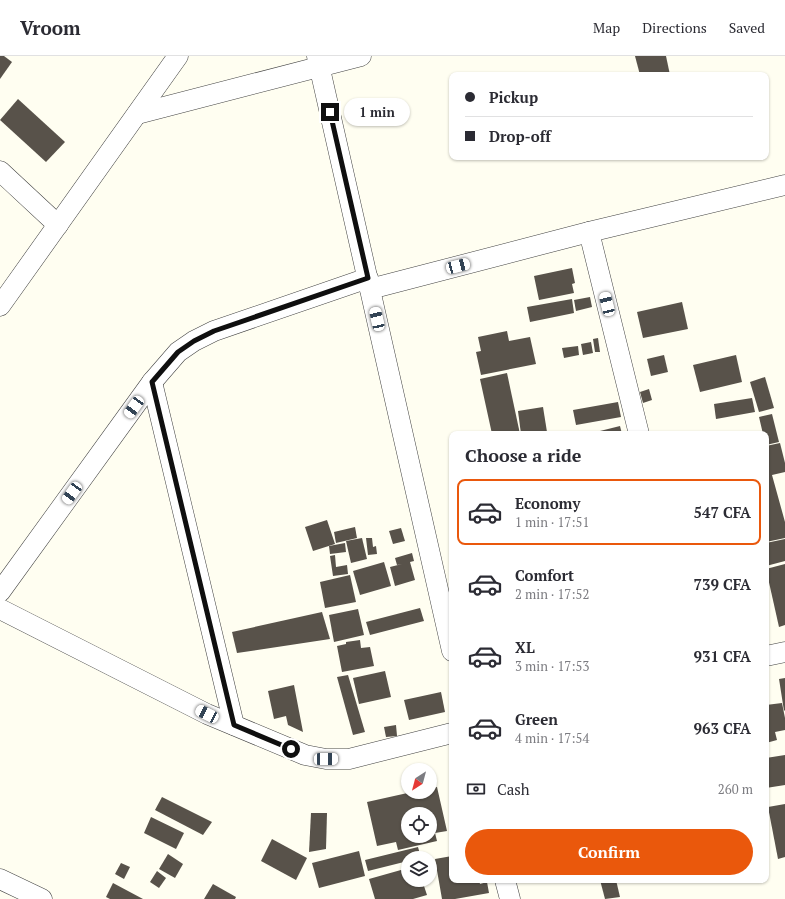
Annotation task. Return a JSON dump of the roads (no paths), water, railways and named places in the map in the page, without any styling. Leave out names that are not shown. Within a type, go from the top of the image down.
[{"type":"street","points":[[0,306],[178,56]]},
{"type":"street","points":[[136,114],[318,61],[360,56]]},
{"type":"street","points":[[318,61],[449,638]]},
{"type":"street","points":[[0,171],[58,225]]},
{"type":"street","points":[[0,592],[152,382],[178,352],[194,341],[214,331],[369,283],[785,185]]},
{"type":"street","points":[[589,232],[638,431]]},
{"type":"street","points":[[152,382],[234,725]]},
{"type":"street","points":[[0,609],[207,714],[305,755],[326,759],[349,759],[449,734]]},
{"type":"street","points":[[769,655],[785,652]]},
{"type":"street","points":[[0,879],[42,899]]},
{"type":"street","points":[[506,883],[510,899]]}]
